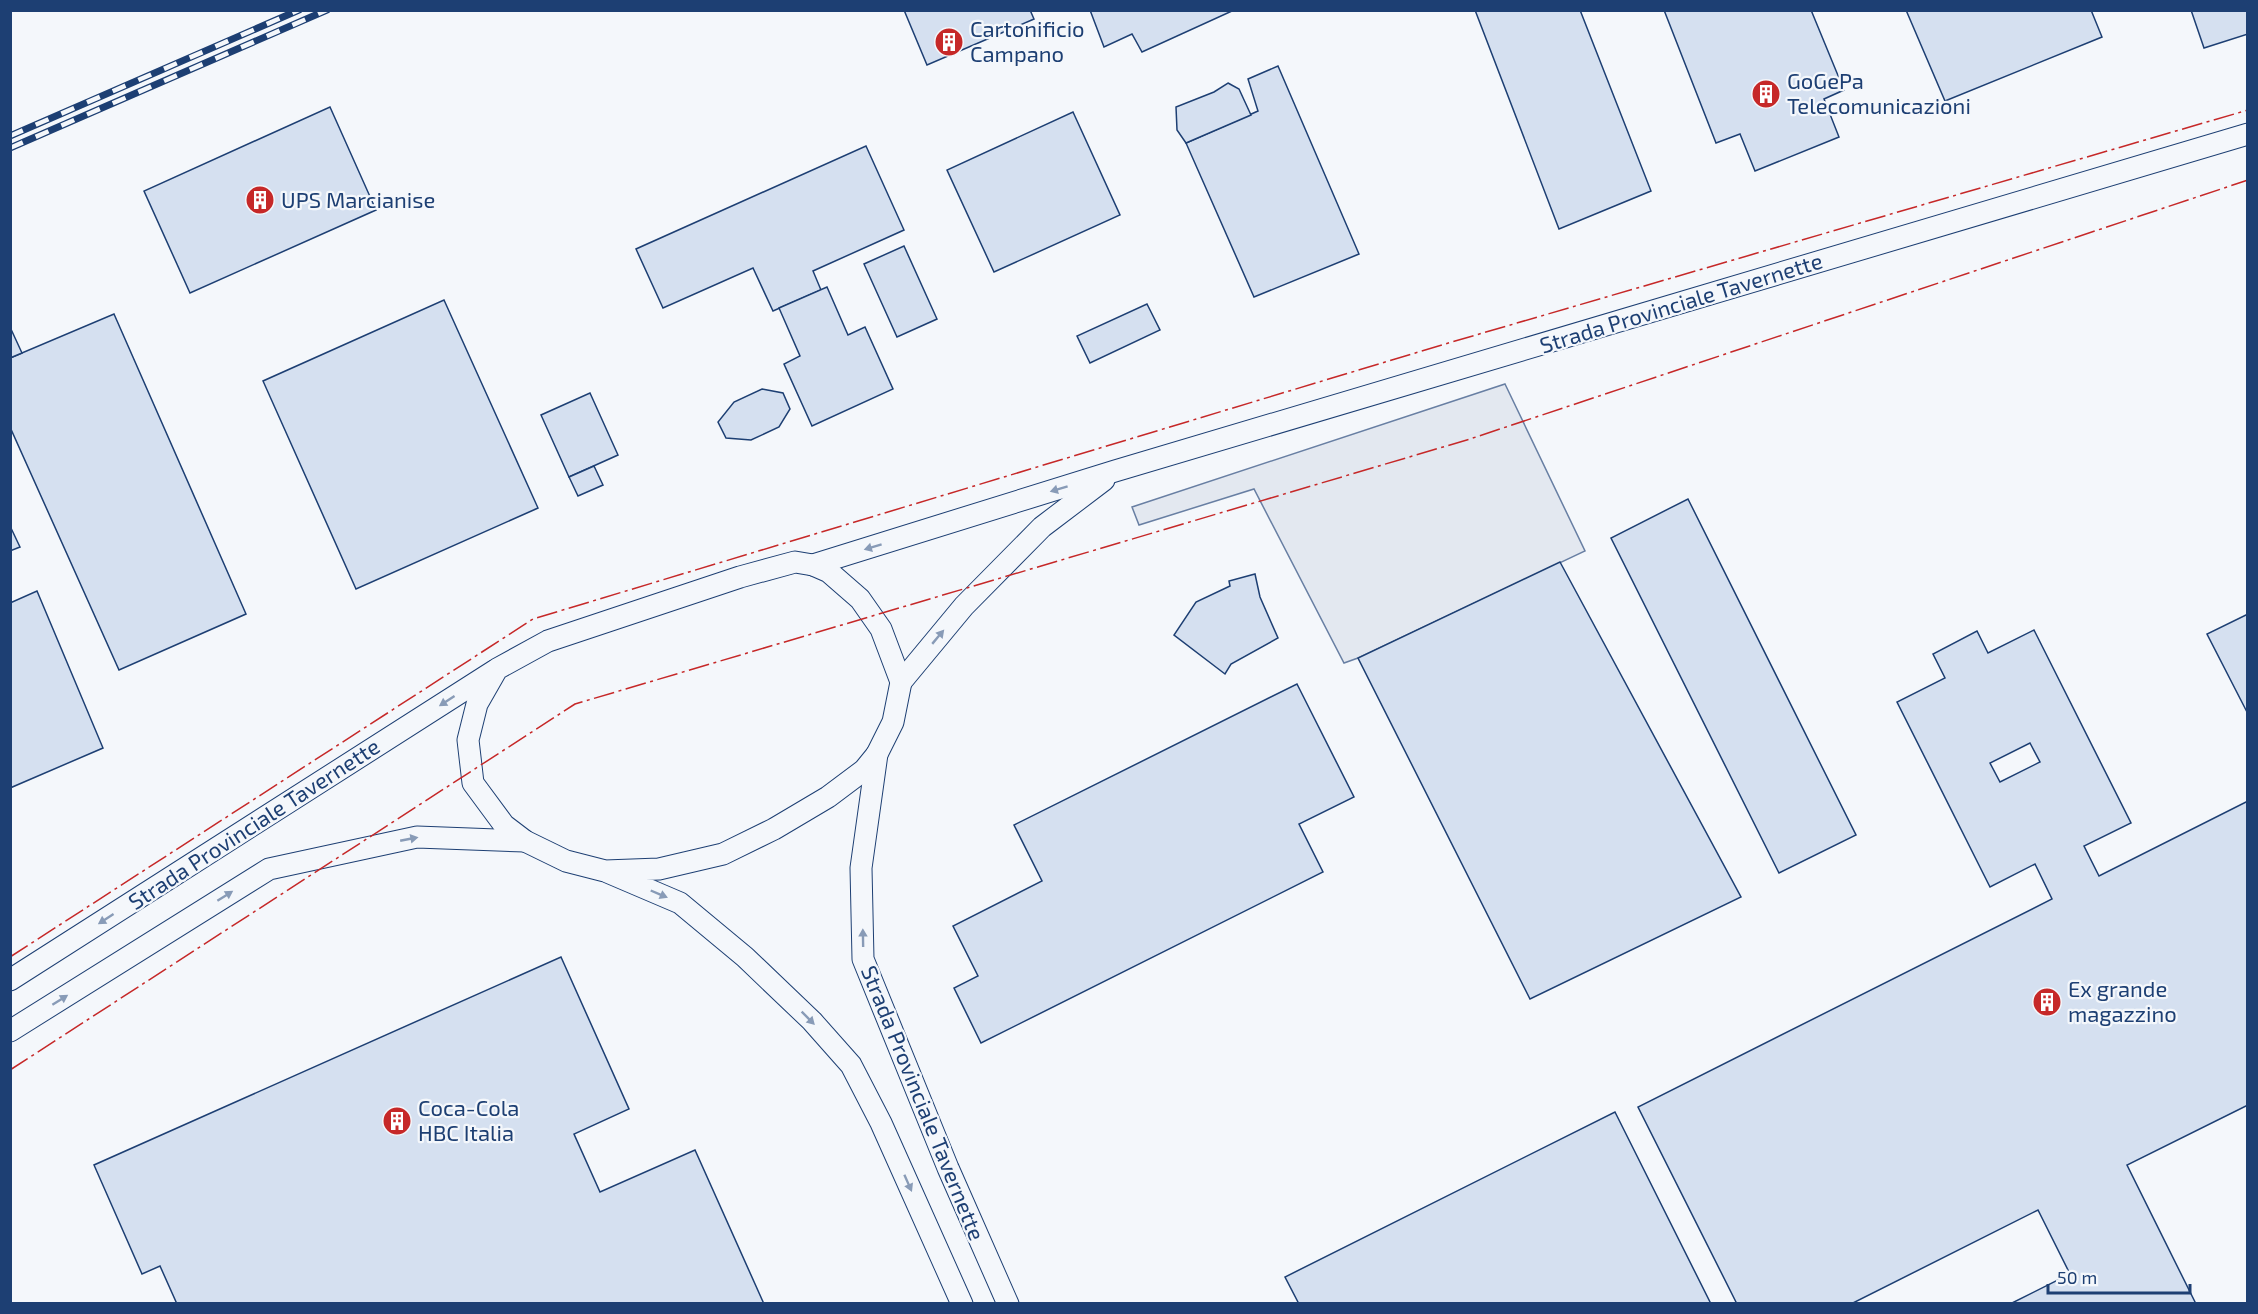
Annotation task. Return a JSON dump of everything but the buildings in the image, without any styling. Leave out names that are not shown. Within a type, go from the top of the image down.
[{"type":"street","name":"Strada Provinciale Tavernette","points":[[10,980],[497,669],[548,641],[740,577],[795,562],[813,565],[1115,471],[2247,134]]},
{"type":"street","name":"Strada Provinciale Tavernette","points":[[901,681],[964,606],[1042,528],[1115,471]]},
{"type":"street","points":[[497,669],[477,704],[468,740],[473,783],[504,825],[525,841],[566,861],[605,871],[659,869],[723,854],[774,829],[828,798],[864,770],[877,754],[893,723],[901,681],[889,645],[860,599],[829,572],[813,565]]},
{"type":"street","name":"Strada Provinciale Tavernette","points":[[877,754],[861,868],[863,958],[948,1168],[1008,1304]]},
{"type":"street","name":"Strada Provinciale Tavernette","points":[[10,1032],[269,869],[417,837],[525,841]]},
{"type":"street","name":"Strada Provinciale Tavernette","points":[[605,871],[680,903],[762,973],[812,1021],[851,1065],[881,1123],[962,1304]]},
{"type":"shaded area","points":[[1505,384],[1585,551],[1344,663],[1254,489],[1139,525],[1132,507]]},
{"type":"railway","points":[[10,136],[299,10]]},
{"type":"railway","points":[[10,148],[327,10]]},
{"type":"power","points":[[10,957],[533,619],[1445,344],[2248,110]]},
{"type":"power","points":[[10,1070],[575,704],[1470,439],[2248,180]]},
{"type":"place","name":"Cartonificio Campano","points":[[949,42]]},
{"type":"place","name":"GoGePa Telecomunicazioni","points":[[1766,94]]},
{"type":"place","name":"UPS Marcianise","points":[[260,200]]},
{"type":"place","name":"Ex grande magazzino","points":[[2047,1002]]},
{"type":"place","name":"Coca-Cola HBC Italia","points":[[397,1121]]}]
